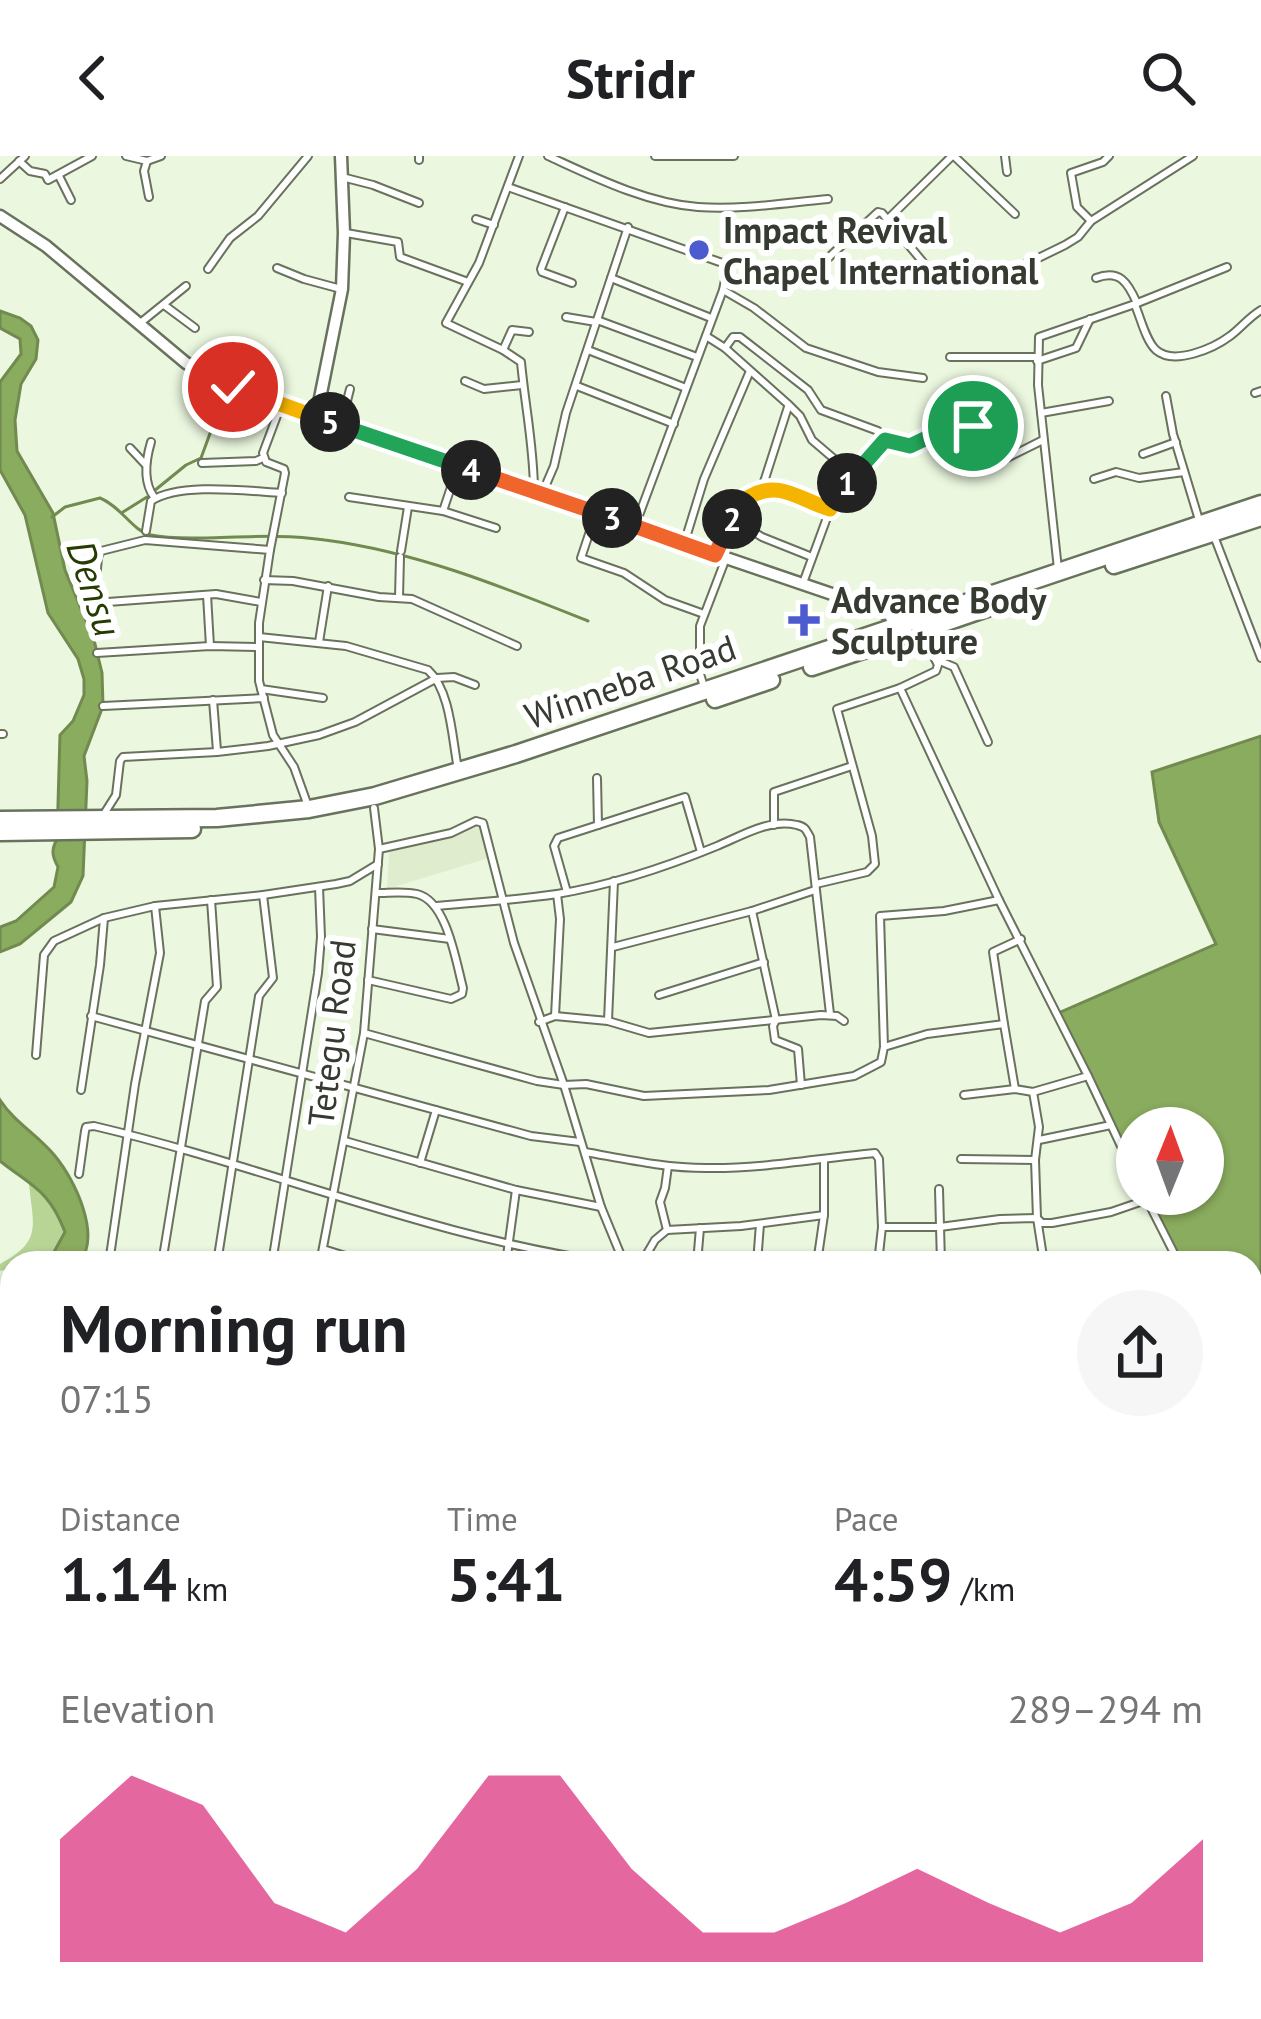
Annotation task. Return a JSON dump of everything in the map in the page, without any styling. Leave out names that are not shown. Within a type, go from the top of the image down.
[{"type":"highway","name":"Winneba Road","points":[[1207,529],[1261,504]]},
{"type":"highway","name":"Winneba Road","points":[[893,626],[1207,529],[1261,517]]},
{"type":"highway","name":"Winneba Road","points":[[98,822],[219,828],[291,823],[374,808],[482,777],[893,626],[1146,549]]},
{"type":"highway","name":"Winneba Road","points":[[0,832],[98,822],[217,818],[309,809],[375,796],[705,690],[729,688]]},
{"type":"highway","name":"Winneba Road","points":[[0,820],[43,826]]},
{"type":"street","points":[[0,179],[22,158],[30,171],[45,174],[48,180],[92,156]]},
{"type":"street","points":[[126,156],[147,161],[161,156]]},
{"type":"street","points":[[208,269],[230,238],[259,216],[308,156]]},
{"type":"street","points":[[316,418],[342,289],[341,156]]},
{"type":"street","points":[[519,156],[494,225],[446,323],[521,362],[538,493]]},
{"type":"street","points":[[548,156],[603,181],[695,207],[828,199]]},
{"type":"street","points":[[655,156],[734,156]]},
{"type":"street","points":[[887,220],[953,156],[1016,214]]},
{"type":"street","points":[[1005,156],[1007,172]]},
{"type":"street","points":[[1091,220],[1077,207],[1071,173],[1108,156]]},
{"type":"street","points":[[827,260],[873,214],[882,213],[927,267],[958,281],[986,284],[1065,245],[1091,220],[1193,156]]},
{"type":"street","points":[[147,161],[149,197]]},
{"type":"street","points":[[59,176],[71,200]]},
{"type":"street","points":[[342,177],[418,203]]},
{"type":"street","points":[[508,187],[728,265],[723,290],[634,526]]},
{"type":"street","points":[[565,207],[542,272],[572,283]]},
{"type":"street","points":[[0,216],[46,246],[186,363],[221,381],[802,584],[893,626],[935,659],[954,667],[988,742]]},
{"type":"street","points":[[476,219],[494,225]]},
{"type":"street","points":[[538,493],[554,466],[628,227]]},
{"type":"street","points":[[344,233],[398,242],[400,256],[468,282]]},
{"type":"street","points":[[1059,573],[1043,440],[1039,337],[1226,267]]},
{"type":"street","points":[[277,268],[342,289]]},
{"type":"street","points":[[1096,278],[1118,275],[1130,288],[1152,347],[1171,357],[1225,340],[1261,310]]},
{"type":"street","points":[[610,278],[711,318]]},
{"type":"street","points":[[140,324],[186,286]]},
{"type":"street","points":[[723,290],[806,347],[878,372],[922,378]]},
{"type":"street","points":[[164,305],[195,328]]},
{"type":"street","points":[[566,317],[597,321],[698,357]]},
{"type":"street","points":[[950,357],[1037,359],[1076,348],[1090,319]]},
{"type":"street","points":[[503,350],[512,330],[529,332]]},
{"type":"street","points":[[706,336],[789,405],[812,440],[853,476]]},
{"type":"street","points":[[725,348],[733,337],[740,337],[808,390],[821,410],[878,430],[885,440],[904,446],[996,420],[1003,409]]},
{"type":"street","points":[[589,350],[687,389]]},
{"type":"street","points":[[683,544],[704,479],[750,371]]},
{"type":"street","points":[[206,417],[221,381]]},
{"type":"street","points":[[465,381],[484,389],[522,385]]},
{"type":"street","points":[[578,386],[674,424]]},
{"type":"street","points":[[341,425],[350,389]]},
{"type":"street","points":[[1166,396],[1185,472],[1261,658]]},
{"type":"street","points":[[1041,413],[1109,401]]},
{"type":"street","points":[[202,463],[263,458],[281,405]]},
{"type":"street","points":[[762,488],[789,405]]},
{"type":"street","points":[[802,584],[830,509],[885,440]]},
{"type":"street","points":[[921,442],[992,466],[1043,440]]},
{"type":"street","points":[[146,531],[154,497],[148,486],[151,442]]},
{"type":"street","points":[[1143,454],[1176,442]]},
{"type":"street","points":[[130,448],[147,467]]},
{"type":"street","points":[[263,458],[284,469],[261,602],[262,694],[273,735],[294,767],[309,809]]},
{"type":"street","points":[[443,511],[458,465]]},
{"type":"street","points":[[1094,478],[1116,472],[1139,478],[1185,472]]},
{"type":"street","points":[[705,690],[700,674],[700,629],[736,505],[762,488],[784,490],[830,509]]},
{"type":"street","points":[[154,497],[196,490],[282,493]]},
{"type":"street","points":[[349,496],[443,511],[496,528]]},
{"type":"street","points":[[399,597],[408,506]]},
{"type":"street","points":[[596,513],[581,558],[624,573],[665,600],[704,614]]},
{"type":"street","points":[[732,518],[761,537],[812,557]]},
{"type":"street","points":[[261,602],[224,595],[102,600],[95,593],[98,557],[101,550],[145,540],[272,541]]},
{"type":"street","points":[[264,580],[399,597],[518,646]]},
{"type":"street","points":[[319,643],[328,586]]},
{"type":"street","points":[[207,595],[210,646]]},
{"type":"street","points":[[1251,633],[1261,630]]},
{"type":"street","points":[[97,653],[259,642],[319,643],[384,655],[428,670],[436,678],[458,772]]},
{"type":"street","points":[[613,947],[752,911],[867,872],[875,864],[872,836],[837,710],[936,671],[935,659]]},
{"type":"street","points":[[98,822],[116,795],[123,757],[278,743],[337,730],[436,678],[454,676],[475,686]]},
{"type":"street","points":[[899,688],[1116,1136]]},
{"type":"street","points":[[104,706],[262,694],[323,698]]},
{"type":"street","points":[[213,700],[217,752]]},
{"type":"street","points":[[774,825],[774,792],[854,766]]},
{"type":"street","points":[[597,778],[598,825]]},
{"type":"street","points":[[555,1016],[562,893],[555,841],[686,797],[701,852]]},
{"type":"street","name":"Tetegu Road","points":[[322,1249],[364,1033],[380,849],[374,808]]},
{"type":"street","points":[[380,849],[483,823],[539,1022],[621,1251]]},
{"type":"street","points":[[436,906],[562,893],[614,881],[748,832],[797,825],[810,837],[830,1014]]},
{"type":"street","points":[[36,1055],[42,973],[47,948],[54,941],[104,918],[155,906],[319,887],[350,880],[377,864]]},
{"type":"street","points":[[608,1021],[614,881]]},
{"type":"street","points":[[274,1251],[318,973],[319,887]]},
{"type":"street","points":[[368,980],[451,999],[463,988],[436,906],[419,894],[376,892]]},
{"type":"street","points":[[219,1251],[260,996],[273,978],[263,895]]},
{"type":"street","points":[[164,1251],[205,1001],[217,987],[211,900]]},
{"type":"street","points":[[364,1033],[490,1070],[648,1096],[763,1090],[854,1076],[881,1062],[884,1047],[880,916],[999,900]]},
{"type":"street","points":[[112,1251],[134,1084],[160,952],[155,906]]},
{"type":"street","points":[[752,911],[776,1020],[772,1026],[775,1040],[798,1048],[801,1084]]},
{"type":"street","points":[[81,1090],[104,918]]},
{"type":"street","points":[[372,929],[450,939]]},
{"type":"street","points":[[1015,1089],[993,952],[1021,940]]},
{"type":"street","points":[[659,994],[764,962]]},
{"type":"street","points":[[539,1022],[555,1016],[608,1021],[649,1033],[830,1014],[844,1021]]},
{"type":"street","points":[[91,1016],[531,1136],[580,1142]]},
{"type":"street","points":[[884,1047],[940,1031],[1004,1024]]},
{"type":"street","points":[[964,1096],[1015,1089],[1033,1092],[1088,1076]]},
{"type":"street","points":[[1033,1092],[1039,1140],[1036,1218],[1042,1251]]},
{"type":"street","points":[[420,1163],[436,1110]]},
{"type":"street","points":[[79,1174],[86,1127],[94,1126],[539,1251]]},
{"type":"street","points":[[1039,1140],[1111,1126]]},
{"type":"street","points":[[345,1142],[516,1190],[602,1207]]},
{"type":"street","points":[[584,1152],[668,1166],[725,1168],[878,1155],[879,1251]]},
{"type":"street","points":[[961,1159],[1035,1160]]},
{"type":"street","points":[[819,1251],[824,1160]]},
{"type":"street","points":[[667,1230],[660,1199],[668,1166]]},
{"type":"street","points":[[939,1189],[941,1251]]},
{"type":"street","points":[[507,1251],[516,1190]]},
{"type":"street","points":[[882,1227],[1036,1218],[1042,1223],[1116,1210]]},
{"type":"street","points":[[649,1251],[667,1230],[824,1215]]},
{"type":"street","points":[[1155,1215],[1174,1251]]},
{"type":"street","points":[[758,1251],[760,1224]]},
{"type":"street","points":[[698,1251],[700,1228]]},
{"type":"street","points":[[322,1249],[329,1251]]},
{"type":"shaded area","points":[[0,311],[31,326],[38,340],[36,359],[21,384],[15,420],[17,451],[53,513],[65,570],[94,640],[103,706],[84,756],[83,876],[71,902],[20,944],[0,952],[0,927],[16,921],[54,887],[60,735],[73,721],[84,695],[84,679],[78,659],[48,613],[25,515],[0,470],[0,382],[21,354],[20,339],[0,328]]},
{"type":"shaded area","points":[[1261,736],[1261,1251],[1170,1251],[1152,1215],[1224,1215],[1224,1107],[1116,1107],[1116,1140],[1054,1015],[1216,944],[1159,822],[1152,772]]},
{"type":"shaded area","points":[[481,826],[489,858],[387,889],[389,852]]},
{"type":"shaded area","points":[[0,1100],[55,1156],[70,1179],[87,1224],[85,1251],[55,1251],[65,1232],[59,1218],[46,1198],[0,1161]]},
{"type":"shaded area","points":[[29,1184],[45,1193],[65,1232],[53,1251],[20,1251],[29,1240],[33,1222]]},
{"type":"waterway","points":[[229,381],[236,359],[245,355],[256,359]]},
{"type":"waterway","points":[[154,491],[201,458],[226,390]]},
{"type":"waterway","points":[[123,512],[147,497]]},
{"type":"waterway","points":[[52,517],[65,507],[100,498],[144,533],[158,536],[296,537],[359,546],[459,572],[588,621]]},
{"type":"place","name":"Impact Revival Chapel International","points":[[699,250]]},
{"type":"place","name":"Advance Body Sculpture","points":[[804,620]]},
{"type":"route","points":[[233,387],[715,555],[736,505],[762,488],[784,490],[830,509],[885,440],[910,446],[937,433],[973,426]]},
{"type":"water label","name":"Densu","points":[[95,588]]}]
